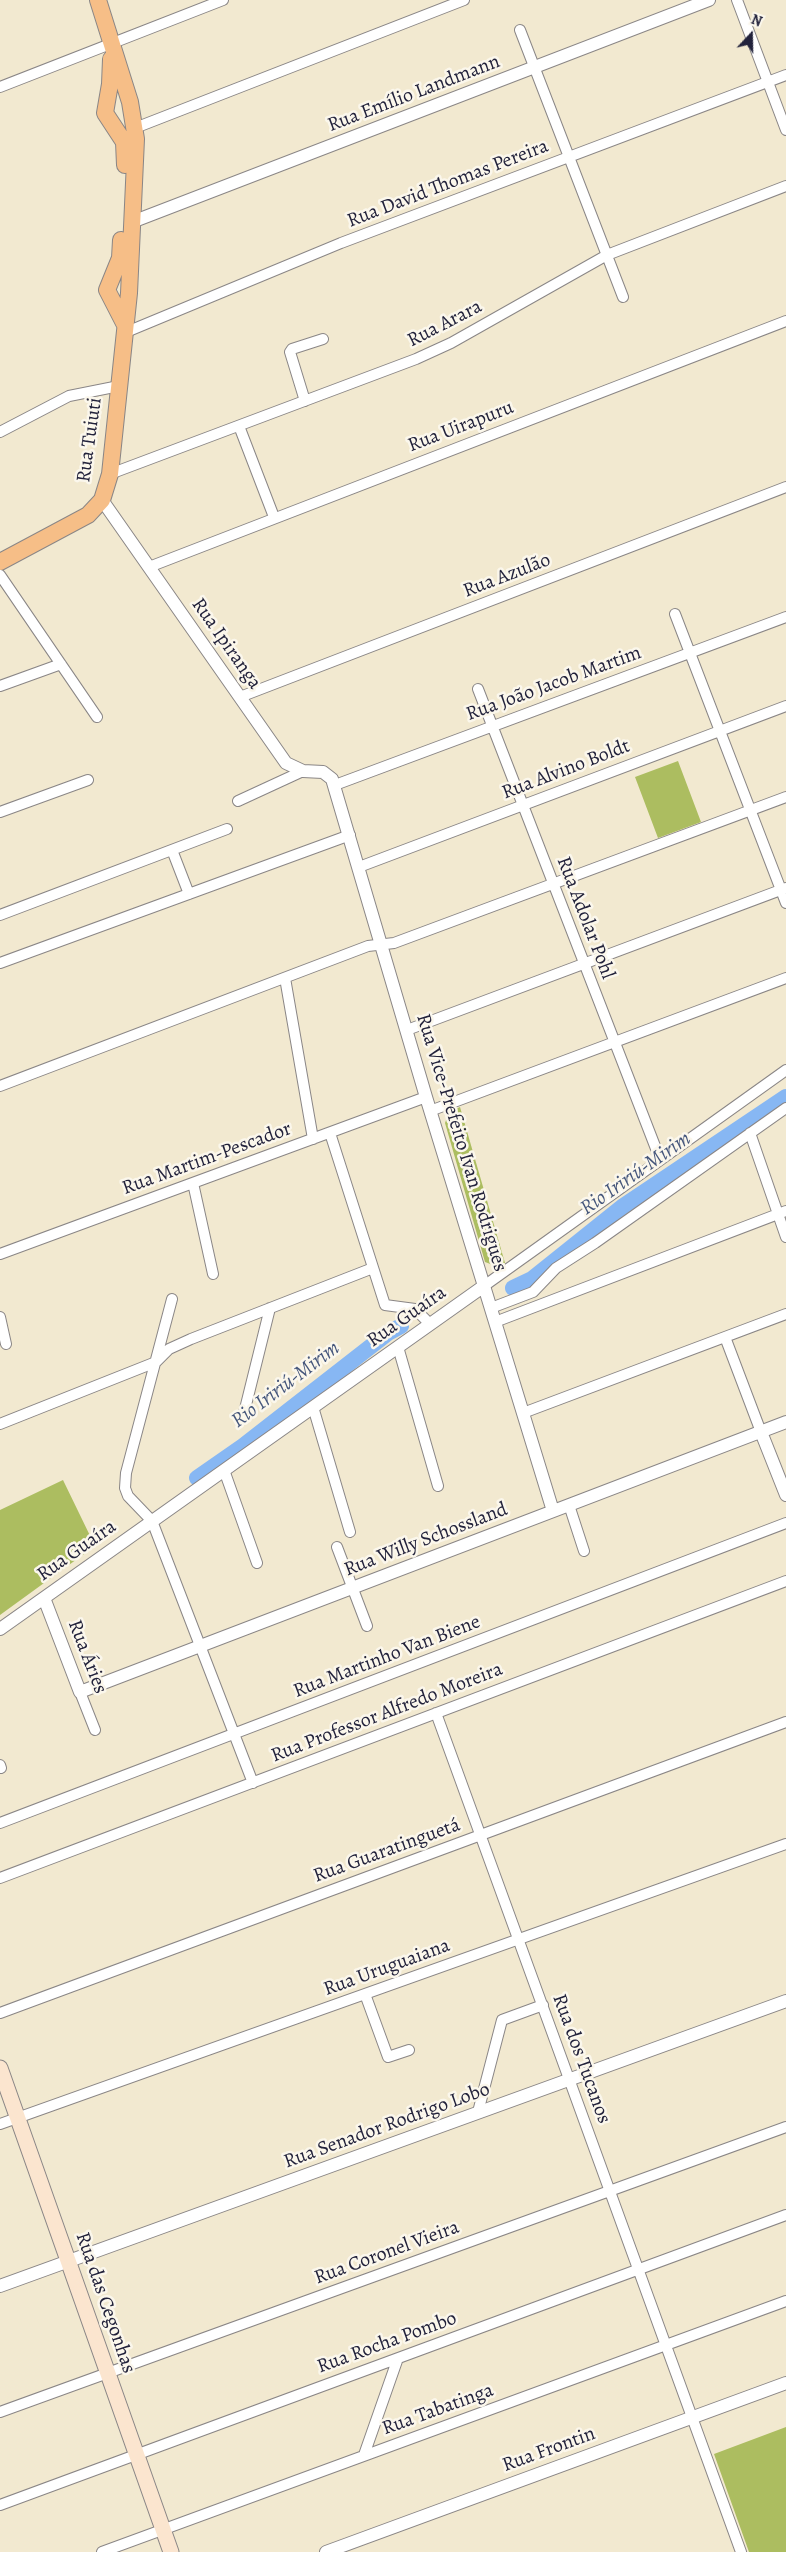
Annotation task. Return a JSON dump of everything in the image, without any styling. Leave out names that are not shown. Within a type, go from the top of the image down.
[{"type":"main road","name":"Rua Tuiuti","points":[[0,562],[88,515],[102,500],[110,474],[129,293],[135,128],[130,102],[110,44],[98,0]]},
{"type":"main road","name":"Rua Tuiuti","points":[[105,108],[110,84],[110,44]]},
{"type":"main road","points":[[125,329],[108,295],[108,284],[117,266],[121,250],[126,151],[120,134],[107,119],[105,108],[115,101],[130,102]]},
{"type":"main road","points":[[108,295],[118,297],[129,293]]},
{"type":"main road","name":"Rua das Cegonhas","points":[[0,2068],[171,2552]]},
{"type":"street","points":[[0,87],[223,0]]},
{"type":"street","points":[[135,128],[464,0]]},
{"type":"street","name":"Rua Emílio Landmann","points":[[132,222],[709,0]]},
{"type":"street","points":[[737,0],[786,130]]},
{"type":"street","points":[[520,30],[623,298]]},
{"type":"street","name":"Rua David Thomas Pereira","points":[[125,329],[341,243],[786,74]]},
{"type":"street","name":"Rua Arara","points":[[110,474],[434,351],[607,255],[786,186]]},
{"type":"street","name":"Rua Uirapuru","points":[[149,567],[274,517],[786,321]]},
{"type":"street","points":[[305,401],[290,352],[292,349],[323,339]]},
{"type":"street","points":[[0,432],[69,396],[118,386]]},
{"type":"street","points":[[239,426],[274,517]]},
{"type":"street","name":"Rua Azulão","points":[[240,697],[786,487]]},
{"type":"street","name":"Rua Ipiranga","points":[[102,500],[286,763],[303,772],[323,772],[329,775],[335,785]]},
{"type":"street","points":[[0,575],[97,717]]},
{"type":"street","points":[[675,614],[750,810],[784,889],[786,903]]},
{"type":"street","name":"Rua João Jacob Martim","points":[[335,785],[786,617]]},
{"type":"street","points":[[0,686],[61,664]]},
{"type":"street","name":"Rua Adolar Pohl","points":[[478,689],[660,1159]]},
{"type":"street","name":"Rua Alvino Boldt","points":[[359,867],[786,706]]},
{"type":"street","points":[[238,800],[303,772]]},
{"type":"street","points":[[0,812],[88,780]]},
{"type":"street","name":"Rua Vice-Prefeito Ivan Rodrigues","points":[[335,785],[430,1111],[553,1511]]},
{"type":"street","points":[[0,1086],[368,946],[382,946],[394,943],[786,797]]},
{"type":"street","points":[[0,914],[227,829]]},
{"type":"street","points":[[0,963],[350,835]]},
{"type":"street","points":[[172,850],[189,894]]},
{"type":"street","points":[[406,1030],[784,889]]},
{"type":"street","points":[[284,978],[313,1139]]},
{"type":"street","points":[[430,1111],[786,978]]},
{"type":"street","name":"Rua Guaíra","points":[[0,1629],[786,1070]]},
{"type":"street","name":"Rua Martim-Pescador","points":[[0,1254],[426,1097]]},
{"type":"street","points":[[491,1308],[533,1292],[556,1268],[595,1244],[786,1108]]},
{"type":"street","points":[[330,1133],[385,1305],[415,1309],[430,1324]]},
{"type":"street","points":[[750,1133],[782,1213],[786,1237]]},
{"type":"street","points":[[193,1183],[213,1274]]},
{"type":"street","points":[[495,1322],[782,1213]]},
{"type":"street","points":[[0,1424],[156,1362],[170,1349],[180,1344],[373,1268]]},
{"type":"street","points":[[172,1299],[125,1481],[128,1496],[152,1521],[253,1783]]},
{"type":"street","points":[[243,1417],[270,1308]]},
{"type":"street","points":[[523,1413],[786,1314]]},
{"type":"street","points":[[0,1317],[6,1344]]},
{"type":"street","points":[[725,1337],[786,1495]]},
{"type":"street","points":[[398,1347],[438,1486]]},
{"type":"street","points":[[312,1407],[350,1532]]},
{"type":"street","name":"Rua Willy Schossland","points":[[80,1692],[786,1422]]},
{"type":"street","points":[[224,1470],[256,1563]]},
{"type":"street","points":[[569,1505],[584,1551]]},
{"type":"street","name":"Rua Martinho Van Biene","points":[[0,1823],[786,1523]]},
{"type":"street","points":[[337,1547],[367,1626]]},
{"type":"street","name":"Rua Professor Alfredo Moreira","points":[[0,1878],[786,1581]]},
{"type":"street","name":"Rua Áries","points":[[44,1598],[94,1730]]},
{"type":"street","name":"Rua dos Tucanos","points":[[436,1713],[741,2552]]},
{"type":"street","name":"Rua Guaratinguetá","points":[[0,2013],[786,1722]]},
{"type":"street","name":"Rua Uruguaiana","points":[[0,2124],[786,1844]]},
{"type":"street","points":[[365,1994],[388,2057],[409,2050]]},
{"type":"street","name":"Rua Senador Rodrigo Lobo","points":[[0,2286],[786,2001]]},
{"type":"street","points":[[478,2112],[502,2020],[543,2005]]},
{"type":"street","name":"Rua Coronel Vieira","points":[[0,2412],[786,2127]]},
{"type":"street","name":"Rua Rocha Pombo","points":[[0,2504],[786,2215]]},
{"type":"street","name":"Rua Tabatinga","points":[[102,2552],[786,2301]]},
{"type":"street","points":[[364,2455],[398,2358]]},
{"type":"street","name":"Rua Frontin","points":[[326,2552],[786,2384]]},
{"type":"green space","points":[[678,761],[701,822],[658,838],[635,777]]},
{"type":"green space","points":[[460,1107],[505,1263],[493,1265],[485,1262],[445,1123],[449,1112]]},
{"type":"green space","points":[[63,1480],[95,1546],[0,1615],[0,1510]]},
{"type":"green space","points":[[786,2427],[786,2552],[749,2552],[714,2454]]},
{"type":"waterway","name":"Rio Iririú-Mirim","points":[[513,1288],[532,1279],[622,1207],[786,1097]]},
{"type":"waterway","name":"Rio Iririú-Mirim","points":[[197,1478],[243,1446],[388,1333],[401,1326]]}]
